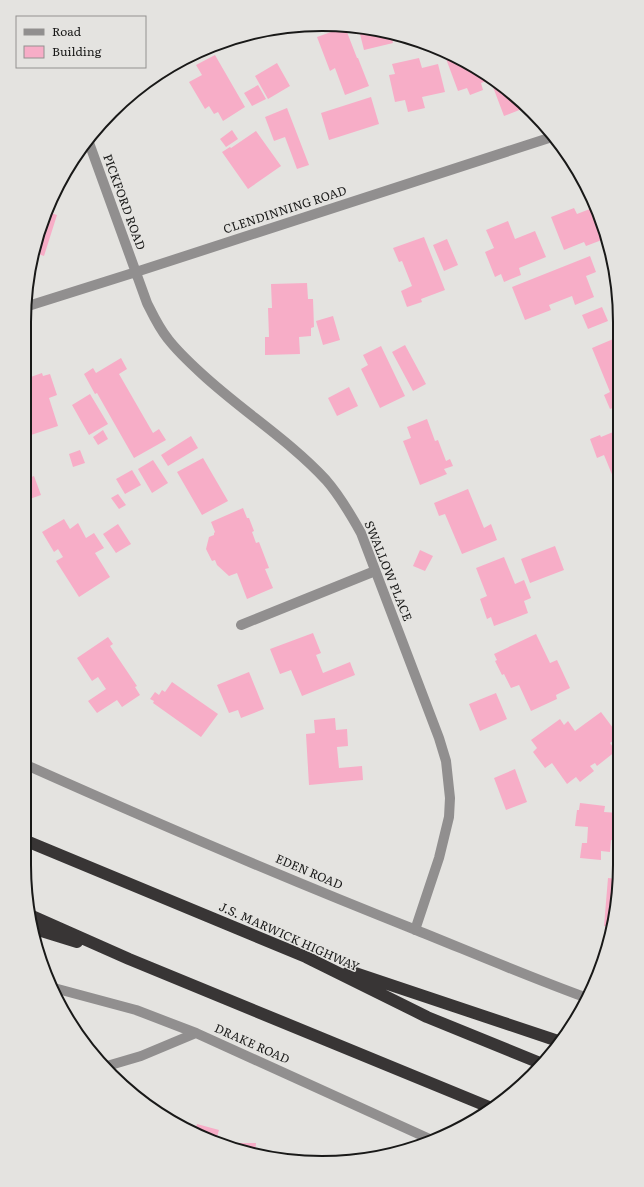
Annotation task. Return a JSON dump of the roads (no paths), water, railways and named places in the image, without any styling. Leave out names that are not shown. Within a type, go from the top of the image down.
[{"type":"highway","name":"J.S. MARWICK HIGHWAY","points":[[31,843],[306,957],[427,1017],[537,1062]]},
{"type":"highway","points":[[36,918],[130,959],[486,1106]]},
{"type":"highway","points":[[39,930],[130,959]]},
{"type":"highway","points":[[306,957],[555,1040]]},
{"type":"street","name":"CLENDINNING ROAD","points":[[32,305],[547,138]]},
{"type":"street","name":"PICKFORD ROAD","points":[[90,146],[136,272]]},
{"type":"street","name":"SWALLOW PLACE","points":[[136,272],[147,303],[168,340],[187,361],[217,388],[296,451],[327,481],[346,508],[361,534],[439,738],[446,761],[450,798],[449,817],[439,858],[415,930]]},
{"type":"street","points":[[241,624],[375,571]]},
{"type":"street","name":"EDEN ROAD","points":[[31,767],[127,810],[387,919],[582,996]]},
{"type":"street","name":"DRAKE ROAD","points":[[59,989],[136,1010],[196,1033],[425,1137]]},
{"type":"street","points":[[110,1065],[142,1056],[196,1033]]}]
